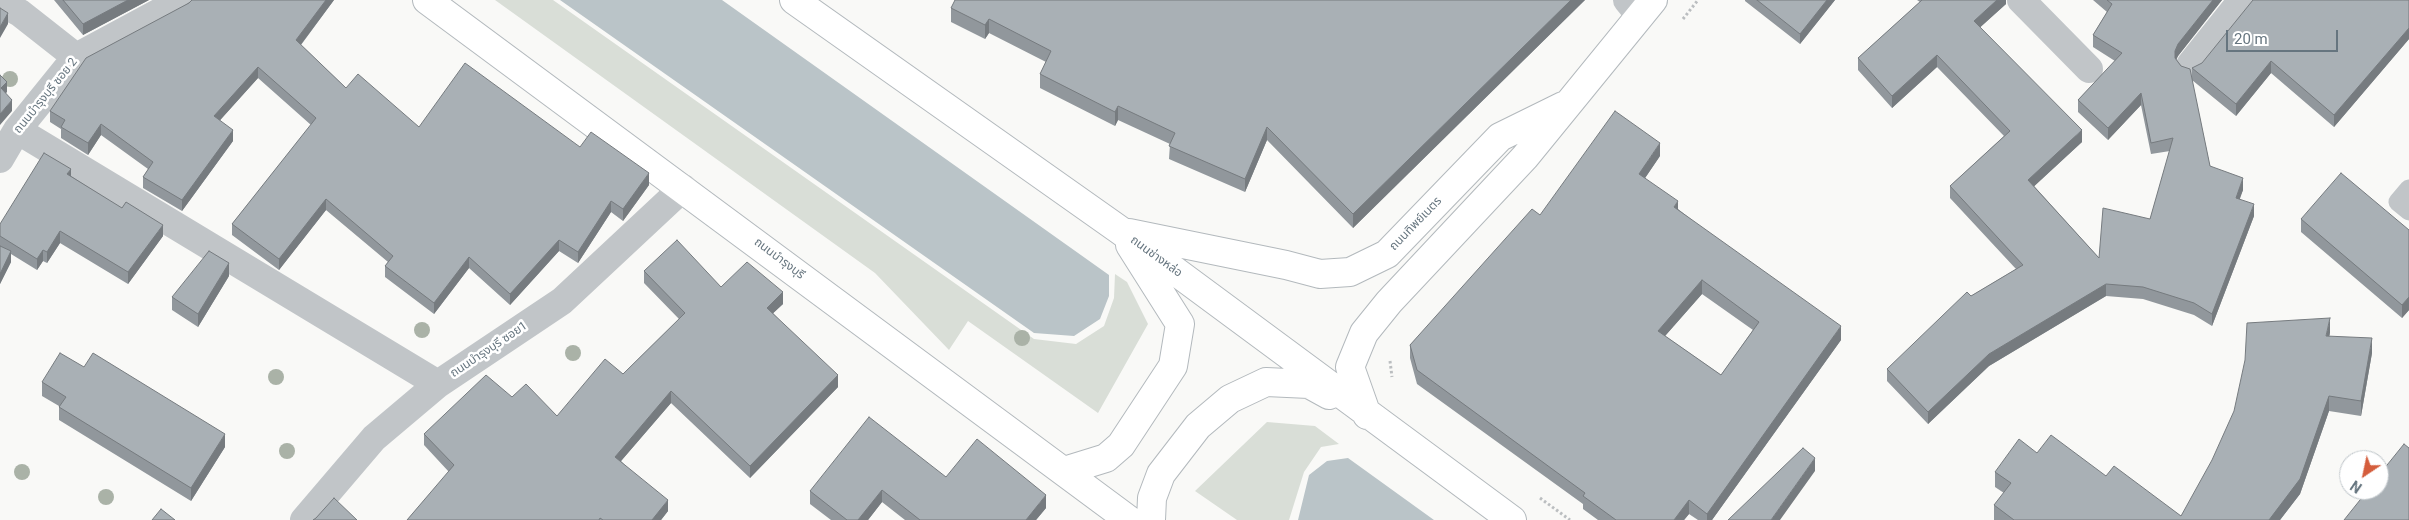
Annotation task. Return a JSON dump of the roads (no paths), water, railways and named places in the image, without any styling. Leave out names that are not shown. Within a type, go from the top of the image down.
[{"type":"main road","name":"ถนนบำรุงบุรี","points":[[427,0],[1064,472],[1111,515]]},
{"type":"main road","name":"ถนนช่างหล่อ","points":[[794,0],[1121,231],[1367,415],[1512,520]]},
{"type":"main road","name":"ถนนทิพย์เนตร","points":[[1367,415],[1350,367],[1364,333],[1389,302],[1525,157],[1568,103],[1640,5]]},
{"type":"main road","name":"ถนนทิพย์เนตร","points":[[1121,231],[1286,265],[1320,274],[1350,272],[1387,254],[1500,136],[1568,103]]},
{"type":"main road","points":[[1064,472],[1106,458],[1121,445],[1173,366],[1180,324],[1121,231]]},
{"type":"main road","points":[[1151,520],[1152,498],[1161,474],[1198,426],[1230,399],[1266,382],[1309,384],[1367,415]]},
{"type":"street","name":"ถนนบำรุงบุรี ซอย 2","points":[[0,159],[17,130],[76,57],[182,0]]},
{"type":"street","points":[[2022,0],[2089,69]]},
{"type":"street","points":[[2190,65],[2242,0]]},
{"type":"street","points":[[0,2],[20,13],[76,57]]},
{"type":"street","points":[[17,130],[438,384]]},
{"type":"street","name":"ถนนบำรุงบุรี ซอย1","points":[[304,520],[374,438],[438,384],[562,301],[683,188]]},
{"type":"lane","points":[[2409,189],[2398,202],[2409,211]]}]
